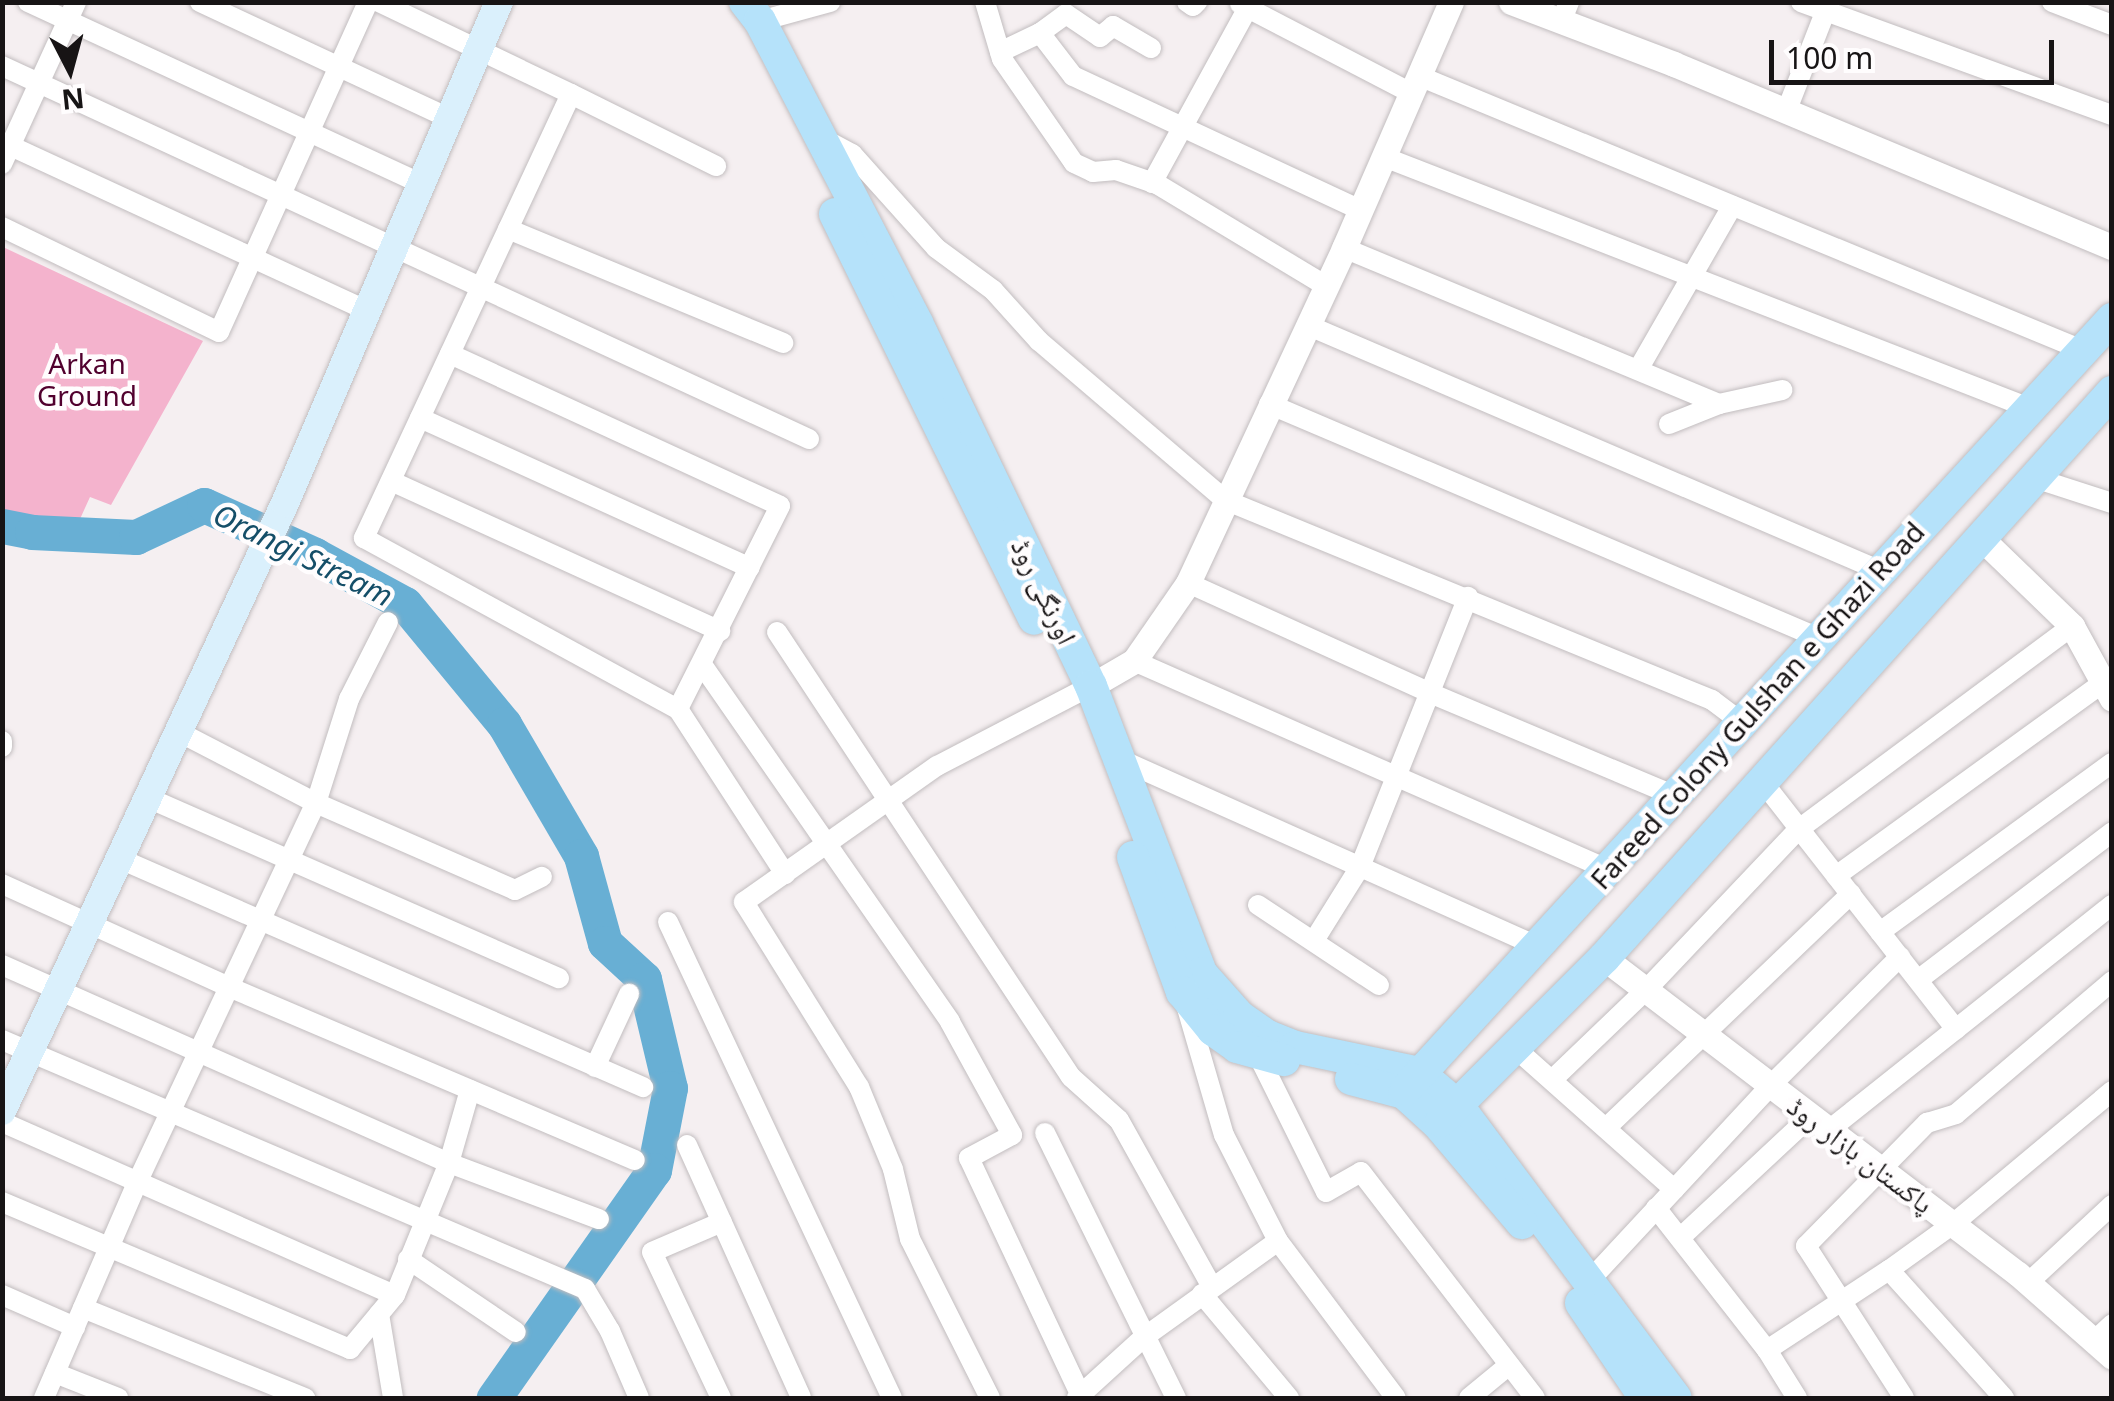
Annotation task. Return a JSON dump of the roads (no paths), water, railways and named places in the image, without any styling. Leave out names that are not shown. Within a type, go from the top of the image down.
[{"type":"main road","points":[[2,1111],[285,503],[499,2]]},
{"type":"main road","points":[[718,2],[740,30],[1082,690],[1182,992],[1213,1030],[1237,1047],[1411,1083],[1448,1115],[1590,1280],[1676,1398]]},
{"type":"main road","name":"اورنگی روڈ","points":[[752,12],[917,323],[1082,690],[1118,759],[1202,973],[1238,1016],[1268,1036],[1411,1083]]},
{"type":"main road","name":"Fareed Colony Gulshan e Ghazi Road","points":[[1411,1083],[2112,318]]},
{"type":"main road","name":"Fareed Colony Gulshan e Ghazi Road","points":[[1448,1115],[1604,958],[2112,392]]},
{"type":"main road","points":[[1448,1115],[1646,1398]]},
{"type":"street","points":[[28,2],[71,12],[310,132],[424,184]]},
{"type":"street","points":[[200,2],[451,119]]},
{"type":"street","points":[[2,227],[219,332],[368,2]]},
{"type":"street","points":[[379,2],[716,166]]},
{"type":"street","points":[[752,12],[830,2]]},
{"type":"street","points":[[985,2],[1000,52],[1040,120],[1074,163],[1093,172],[1116,170],[1198,205],[1326,286]]},
{"type":"street","points":[[1187,2],[1193,6],[1197,2]]},
{"type":"street","points":[[990,1398],[910,1239],[893,1169],[859,1087],[744,902],[938,766],[1134,661],[1188,582],[1344,248],[1451,2]]},
{"type":"street","points":[[1511,2],[1565,12],[1786,112],[2112,247]]},
{"type":"street","points":[[1800,2],[1827,7],[2112,115]]},
{"type":"street","points":[[2052,2],[2112,25]]},
{"type":"street","points":[[1152,183],[1243,5],[1415,85],[1732,206],[2082,350]]},
{"type":"street","points":[[1786,112],[1827,7]]},
{"type":"street","points":[[71,12],[5,151],[368,311]]},
{"type":"street","points":[[1000,52],[1068,15],[1100,37],[1113,26],[1151,48]]},
{"type":"street","points":[[1040,33],[1073,76],[1361,210]]},
{"type":"street","points":[[2,66],[280,198],[810,439]]},
{"type":"street","points":[[571,94],[364,538],[678,709],[784,874]]},
{"type":"street","points":[[819,136],[852,154],[936,248],[993,290],[1038,341],[1225,500],[1712,700],[1742,723]]},
{"type":"street","points":[[1384,156],[2029,408]]},
{"type":"street","points":[[1638,368],[1694,278],[1732,206]]},
{"type":"street","points":[[508,229],[783,343]]},
{"type":"street","points":[[1344,248],[1719,404]]},
{"type":"street","points":[[1308,325],[1881,571]]},
{"type":"street","points":[[450,354],[780,506],[703,666],[678,709]]},
{"type":"street","points":[[1668,424],[1698,416],[1719,404],[1782,390]]},
{"type":"street","points":[[1270,404],[1819,638]]},
{"type":"street","points":[[420,418],[750,568]]},
{"type":"street","points":[[2034,478],[2112,503]]},
{"type":"street","points":[[391,481],[720,631]]},
{"type":"street","points":[[1836,876],[2107,691],[2072,626],[1981,538]]},
{"type":"street","points":[[1188,582],[1430,693],[1674,796]]},
{"type":"street","points":[[1315,939],[1360,867],[1468,598]]},
{"type":"street","points":[[44,1398],[136,1184],[316,803],[349,699],[388,622]]},
{"type":"street","points":[[1552,1080],[1646,990],[1800,829],[2072,626]]},
{"type":"street","points":[[777,632],[1070,1077],[1119,1120],[1207,1291],[1290,1398]]},
{"type":"street","points":[[1134,661],[1607,870]]},
{"type":"street","points":[[703,666],[950,1022],[1012,1135],[969,1158],[1080,1397],[1143,1338],[1278,1241]]},
{"type":"street","points":[[177,730],[316,803],[515,890],[542,877]]},
{"type":"street","points":[[1118,759],[1538,946]]},
{"type":"street","points":[[1880,932],[2112,763]]},
{"type":"street","points":[[1762,781],[1956,1029]]},
{"type":"street","points":[[146,797],[559,978]]},
{"type":"street","points":[[1918,980],[2112,832]]},
{"type":"street","points":[[118,858],[643,1088]]},
{"type":"street","points":[[2,884],[230,987],[635,1160]]},
{"type":"street","points":[[1606,1128],[1851,894]]},
{"type":"street","points":[[1680,1238],[1820,1123],[1956,1029],[2112,905]]},
{"type":"street","points":[[1258,906],[1315,939],[1380,985]]},
{"type":"street","points":[[668,922],[892,1398]]},
{"type":"street","name":"پاکستان بازار روڈ","points":[[1604,958],[2106,1340]]},
{"type":"street","points":[[1590,1280],[1771,1085],[1900,958]]},
{"type":"street","points":[[2,965],[449,1162],[598,1219]]},
{"type":"street","points":[[1904,1398],[1806,1246],[1926,1123],[1956,1114],[2112,981]]},
{"type":"street","points":[[1182,992],[1224,1135],[1278,1241],[1396,1398]]},
{"type":"street","points":[[595,1066],[630,994]]},
{"type":"street","points":[[1238,1016],[1326,1192],[1361,1172],[1535,1398]]},
{"type":"street","points":[[2,1040],[422,1222],[585,1288],[610,1331],[638,1398]]},
{"type":"street","points":[[1515,1048],[1674,1189]]},
{"type":"street","points":[[2,1202],[110,1244],[350,1349],[395,1295],[449,1162],[470,1090]]},
{"type":"street","points":[[1766,1350],[1952,1224],[2112,1091]]},
{"type":"street","points":[[2,1122],[395,1295]]},
{"type":"street","points":[[1046,1133],[1143,1338],[1176,1398]]},
{"type":"street","points":[[687,1145],[802,1398]]},
{"type":"street","points":[[2028,1282],[2112,1205]]},
{"type":"street","points":[[1656,1208],[1766,1350],[1796,1398]]},
{"type":"street","points":[[721,1398],[652,1252],[722,1222]]},
{"type":"street","points":[[408,1259],[516,1332]]},
{"type":"street","points":[[1888,1270],[2004,1398]]},
{"type":"street","points":[[2,1295],[79,1317],[306,1398]]},
{"type":"street","points":[[379,1314],[393,1398]]},
{"type":"street","points":[[1469,1398],[1509,1366]]},
{"type":"street","points":[[55,1373],[118,1398]]},
{"type":"waterway","name":"Orangi Stream","points":[[2,526],[32,532],[136,537],[204,505],[315,555],[405,604],[504,724],[581,856],[605,943],[644,979],[670,1088],[654,1170],[494,1398]]},
{"type":"park label","name":"Arkan Ground","points":[[87,379]]}]
